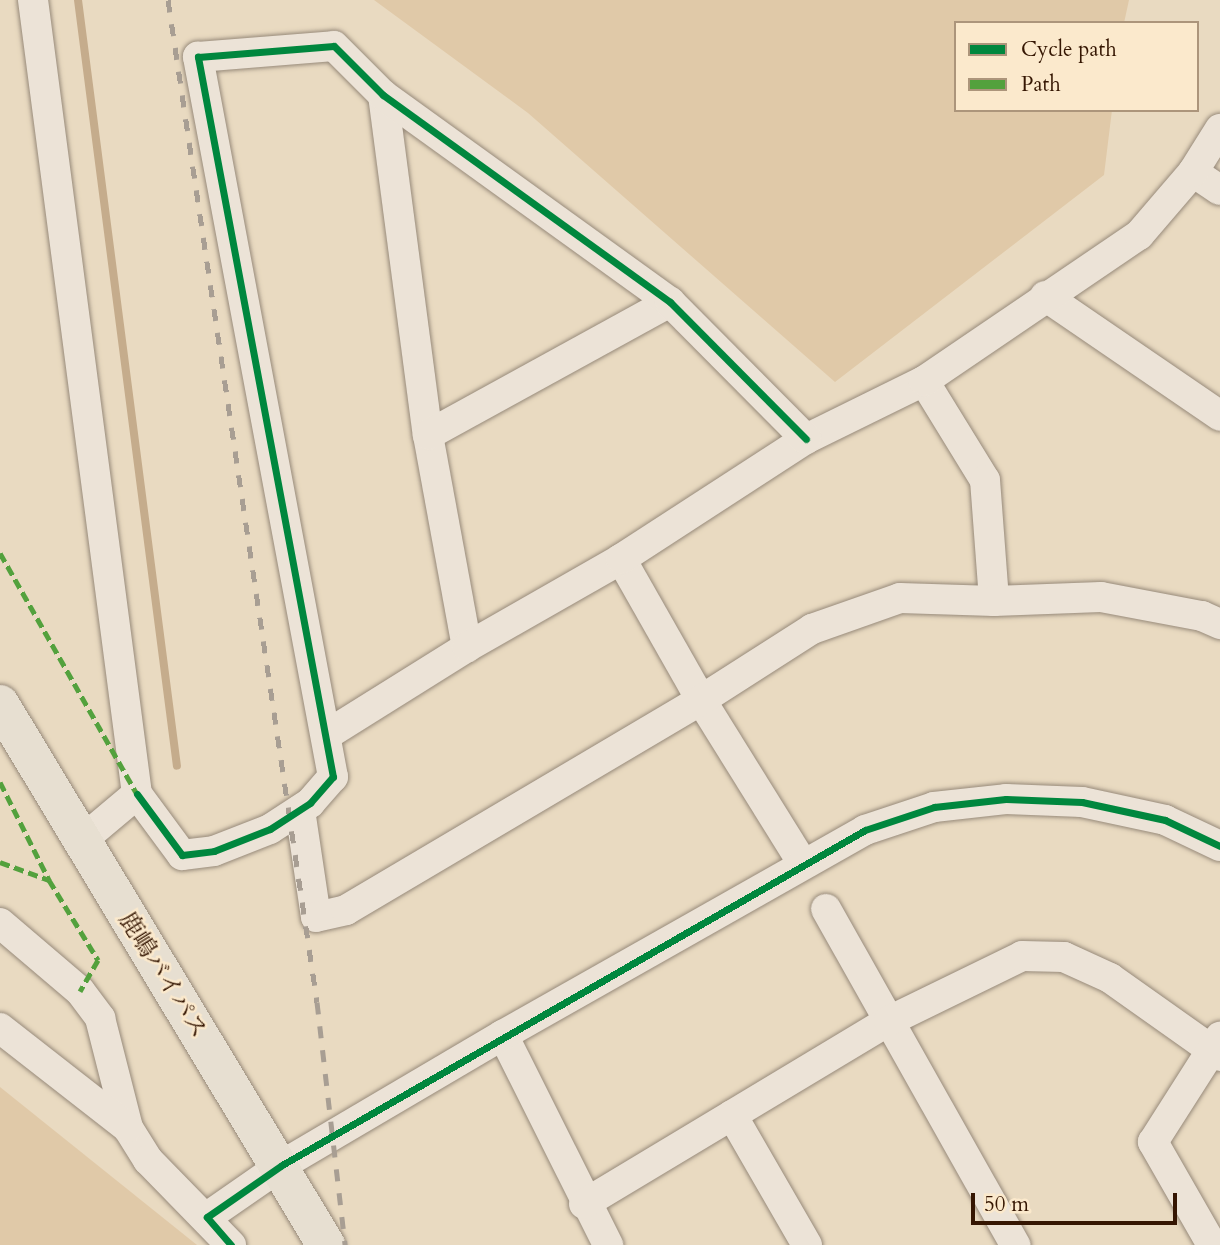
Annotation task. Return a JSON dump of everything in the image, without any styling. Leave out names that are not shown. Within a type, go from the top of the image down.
[{"type":"highway","name":"鹿嶋バイパス","points":[[0,704],[80,842],[282,1166],[326,1245]]},
{"type":"street","points":[[33,0],[137,794],[182,855],[214,851],[270,829],[300,810],[333,777],[328,734],[198,57],[334,46],[383,95],[670,303],[806,439]]},
{"type":"street","points":[[383,95],[428,435],[467,647]]},
{"type":"street","points":[[328,734],[467,647],[621,559],[806,439],[925,381],[1045,296],[1139,235],[1193,172],[1220,129]]},
{"type":"street","points":[[1193,172],[1220,190]]},
{"type":"street","points":[[1045,296],[1220,416]]},
{"type":"street","points":[[428,435],[670,303]]},
{"type":"street","points":[[925,381],[985,480],[993,601]]},
{"type":"street","points":[[621,559],[701,700],[803,864]]},
{"type":"street","points":[[300,810],[316,917],[346,910],[701,700],[812,629],[900,598],[993,601],[1101,597],[1202,616],[1220,624]]},
{"type":"street","points":[[80,842],[137,794]]},
{"type":"street","points":[[207,1217],[282,1166],[503,1035],[865,830],[934,807],[1006,799],[1082,802],[1165,820],[1220,846]]},
{"type":"street","points":[[826,909],[1015,1245]]},
{"type":"street","points":[[0,923],[80,991],[100,1018],[128,1128],[148,1160],[207,1217],[230,1245]]},
{"type":"street","points":[[584,1204],[889,1021],[1022,956],[1064,957],[1110,978],[1217,1047],[1153,1142],[1212,1245]]},
{"type":"street","points":[[0,1028],[128,1128]]},
{"type":"street","points":[[503,1035],[584,1204],[608,1245]]},
{"type":"street","points":[[732,1115],[807,1245]]},
{"type":"shaded area","points":[[374,0],[1129,0],[1124,21],[954,21],[954,112],[1112,112],[1104,175],[835,382],[528,113]]},
{"type":"shaded area","points":[[0,1087],[197,1245],[0,1245]]},
{"type":"waterway","points":[[78,0],[177,766]]},
{"type":"railway","points":[[168,0],[317,1002],[345,1245]]},
{"type":"marked path","points":[[0,553],[137,794]]},
{"type":"marked path","points":[[0,782],[49,880],[98,960],[80,991]]},
{"type":"marked path","points":[[0,862],[49,880]]},
{"type":"cycle path","points":[[137,794],[182,855],[214,851],[270,829],[310,803],[333,777],[198,57],[334,46],[383,95],[670,302],[806,439]]},
{"type":"cycle path","points":[[231,1245],[207,1217],[282,1165],[865,830],[934,807],[1006,799],[1082,802],[1165,820],[1220,846]]}]
